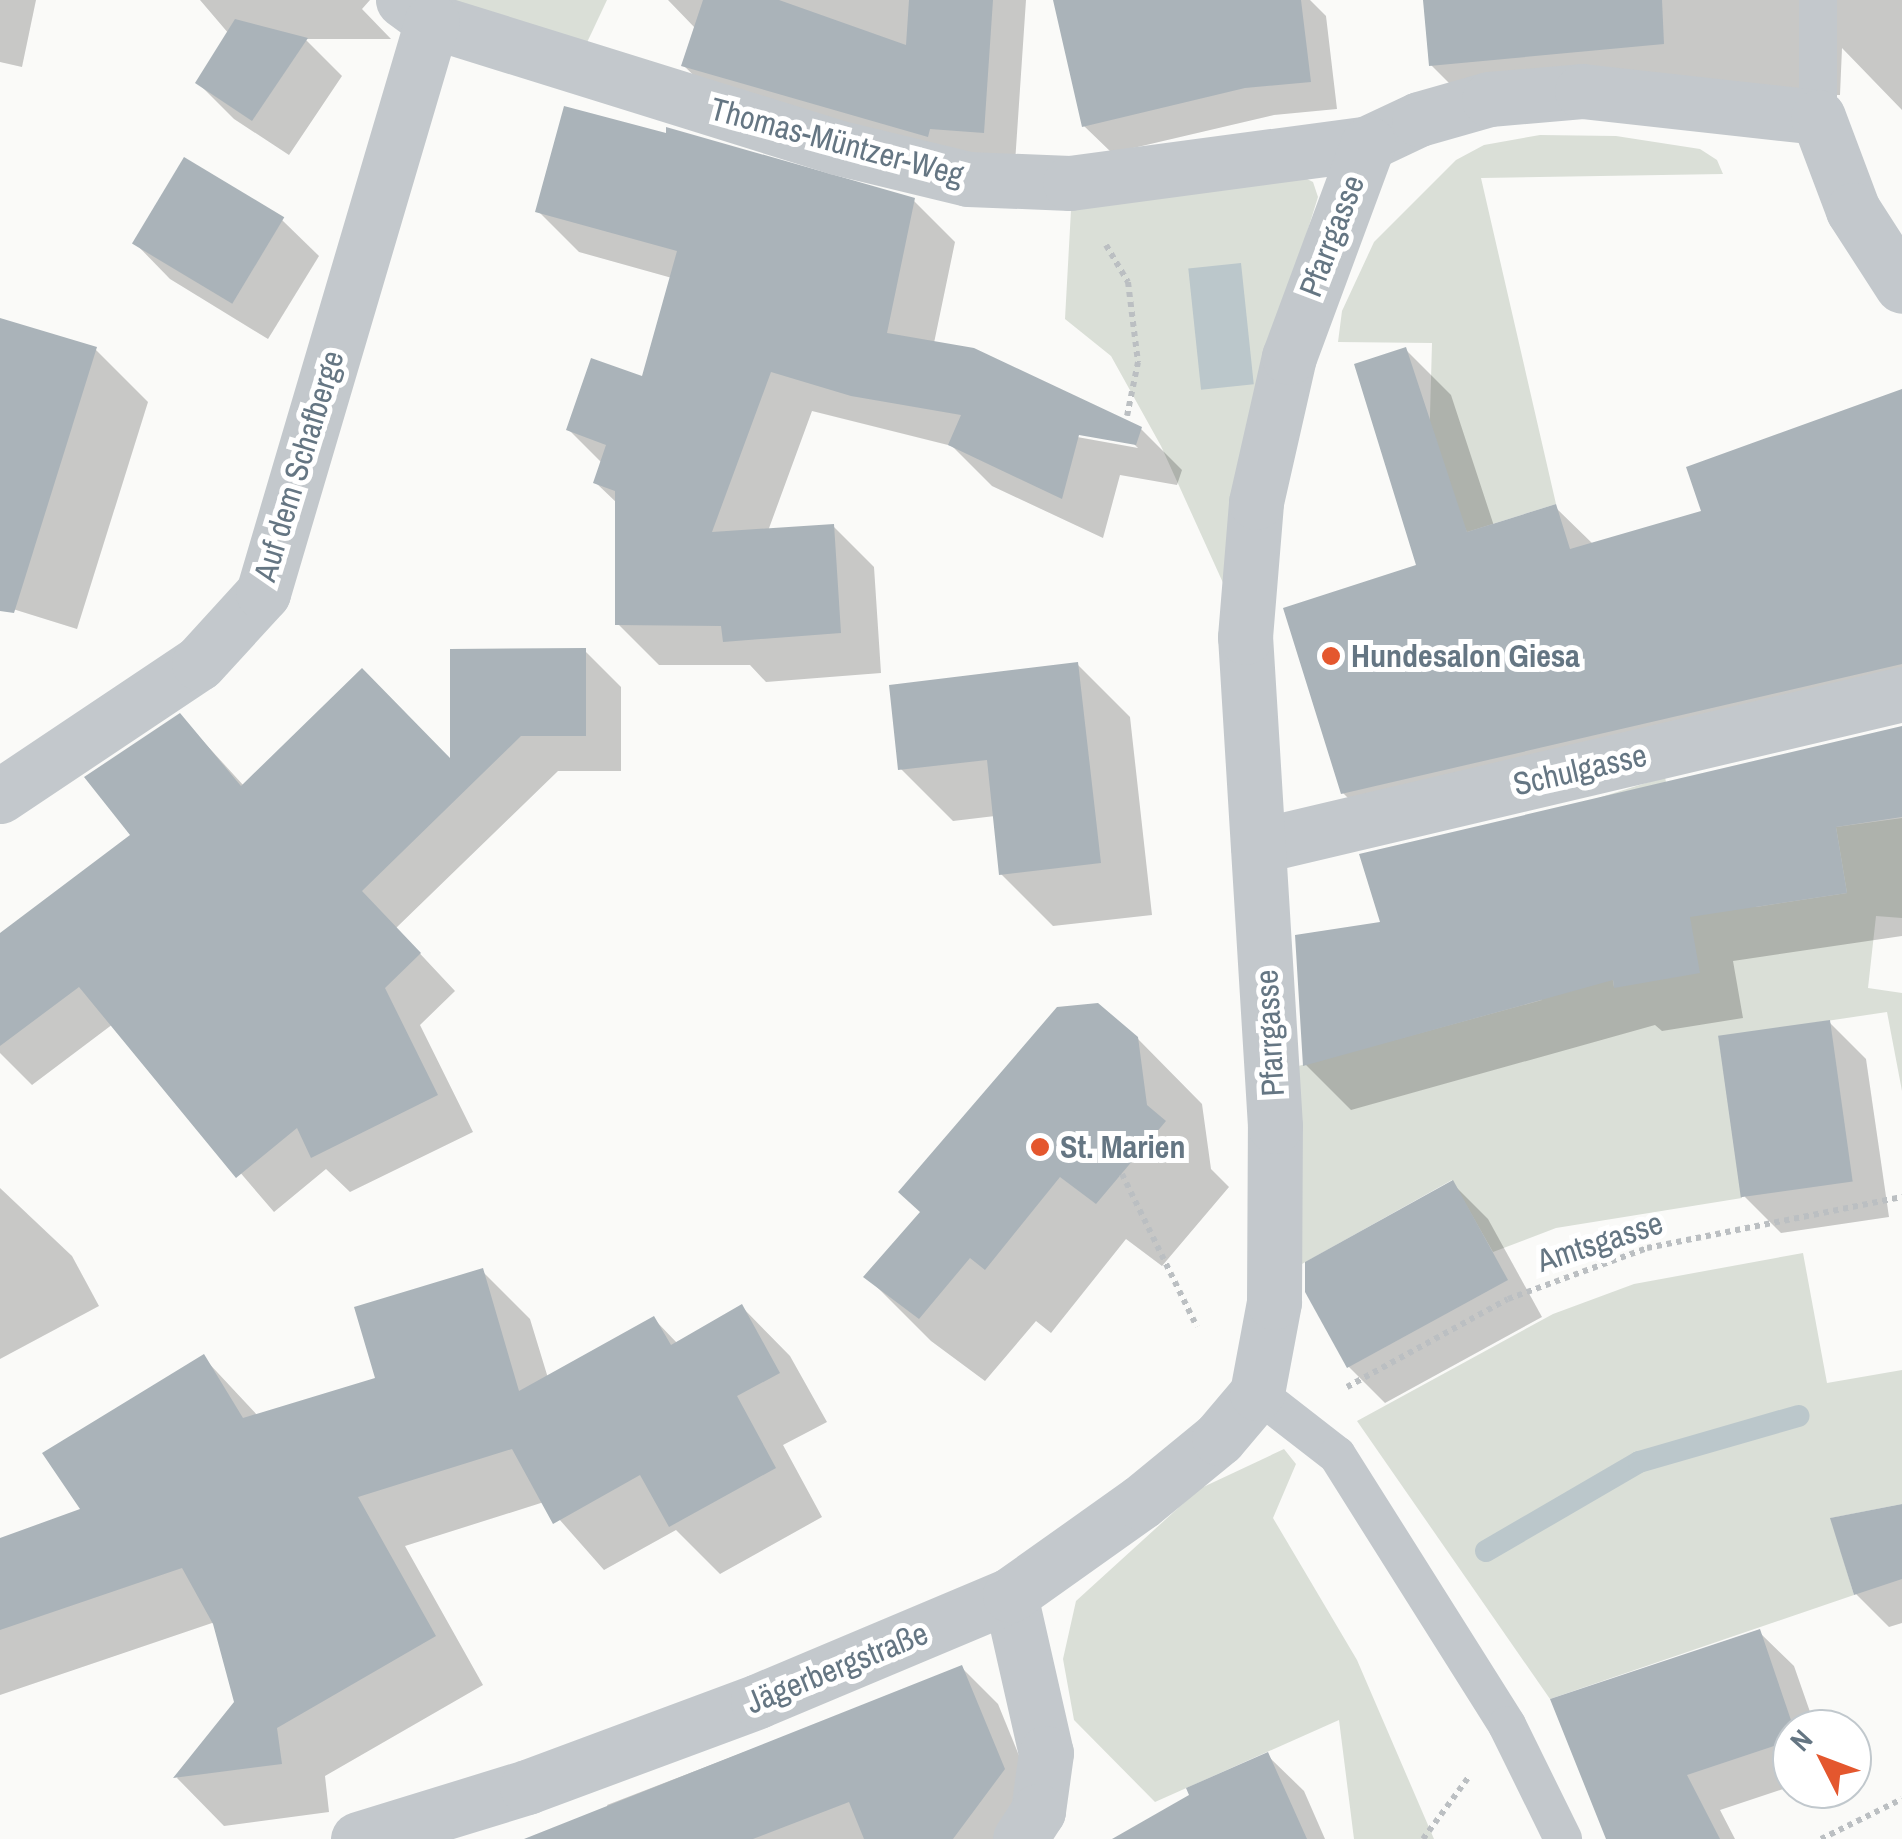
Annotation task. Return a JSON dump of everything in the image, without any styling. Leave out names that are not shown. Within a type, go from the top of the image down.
[{"type":"street","name":"Thomas-Müntzer-Weg","points":[[418,10],[836,148],[968,179],[1070,183],[1368,144],[1419,119],[1489,99],[1582,91],[1818,117]]},
{"type":"street","name":"Auf dem Schafberge","points":[[0,796],[199,663],[263,592],[418,10]]},
{"type":"street","points":[[1818,117],[1853,210],[1902,286]]},
{"type":"street","name":"Pfarrgasse","points":[[1257,1393],[1274,1302],[1275,1126],[1245,636],[1256,502],[1289,357],[1368,144]]},
{"type":"street","name":"Schulgasse","points":[[1258,846],[1902,694]]},
{"type":"street","name":"Jägerbergstraße","points":[[358,1839],[527,1786],[758,1701],[1010,1595],[1154,1491],[1219,1438],[1257,1393]]},
{"type":"street","points":[[1010,1595],[1046,1752],[1038,1811],[1020,1839]]},
{"type":"lane","points":[[1818,0],[1818,117]]},
{"type":"lane","points":[[1257,1393],[1336,1455],[1507,1725],[1563,1839]]},
{"type":"path","points":[[1070,183],[1128,282],[1138,362],[1127,416]]},
{"type":"path","points":[[1122,1174],[1200,1332]]},
{"type":"path","name":"Amtsgasse","points":[[1335,1394],[1508,1299],[1648,1248],[1902,1197]]},
{"type":"path","points":[[1821,1839],[1902,1799]]},
{"type":"shaded area","points":[[452,0],[607,0],[583,51]]},
{"type":"shaded area","points":[[1540,135],[1616,136],[1700,149],[1717,160],[1723,174],[1481,178],[1556,504],[1467,532],[1429,451],[1432,343],[1338,342],[1342,311],[1374,242],[1456,160],[1484,145]]},
{"type":"shaded area","points":[[1297,174],[1313,182],[1318,197],[1281,316],[1224,585],[1161,446],[1111,356],[1065,319],[1071,210]]},
{"type":"shaded area","points":[[1241,263],[1254,384],[1201,390],[1188,269]]},
{"type":"shaded area","points":[[1665,777],[1672,814],[1597,890],[1614,987],[1683,877],[1756,907],[1847,893],[1836,827],[1902,818],[1902,918],[1876,916],[1868,988],[1902,993],[1902,1091],[1887,1012],[1719,1037],[1742,1198],[1556,1228],[1493,1252],[1452,1180],[1293,1269],[1291,1068],[1542,1000],[1490,832]]},
{"type":"shaded area","points":[[1803,1253],[1827,1383],[1902,1370],[1902,1504],[1831,1518],[1854,1595],[1550,1699],[1357,1421],[1553,1314],[1634,1284]]},
{"type":"shaded area","points":[[1284,1449],[1296,1464],[1273,1518],[1357,1660],[1434,1839],[1354,1839],[1339,1720],[1155,1802],[1074,1720],[1063,1659],[1076,1601],[1199,1489]]},
{"type":"building","points":[[703,0],[779,0],[906,45],[909,0],[993,0],[984,133],[930,129],[928,137],[681,66]]},
{"type":"building","points":[[1053,0],[1301,0],[1311,82],[1245,88],[1082,127]]},
{"type":"building","points":[[1423,0],[1662,0],[1664,44],[1429,66]]},
{"type":"building","points":[[235,19],[308,38],[252,121],[195,83]]},
{"type":"building","points":[[564,106],[666,133],[666,127],[915,198],[887,333],[974,348],[1142,427],[1136,445],[1079,435],[1062,499],[948,445],[961,415],[851,396],[771,372],[712,532],[834,524],[841,633],[723,642],[721,626],[615,625],[615,491],[593,483],[606,445],[566,430],[591,358],[642,376],[677,251],[535,212]]},
{"type":"building","points":[[184,157],[284,217],[232,304],[132,244]]},
{"type":"building","points":[[0,318],[97,347],[14,613],[0,611]]},
{"type":"building","points":[[1406,347],[1467,532],[1556,504],[1570,549],[1701,511],[1686,467],[1902,389],[1902,664],[1341,794],[1283,608],[1416,565],[1354,364]]},
{"type":"building","points":[[586,648],[586,736],[521,736],[362,891],[421,953],[385,988],[438,1095],[311,1158],[297,1128],[236,1178],[79,987],[0,1046],[0,933],[130,835],[84,777],[180,713],[241,786],[362,668],[450,758],[450,649]]},
{"type":"building","points":[[1078,662],[1101,863],[999,875],[987,760],[898,770],[889,685]]},
{"type":"building","points":[[1902,726],[1902,817],[1836,827],[1847,893],[1690,917],[1700,973],[1614,988],[1613,980],[1303,1066],[1295,935],[1380,922],[1359,854]]},
{"type":"building","name":"St. Marien","points":[[1098,1003],[1138,1037],[1147,1105],[1166,1121],[1096,1204],[1060,1177],[985,1270],[970,1258],[919,1319],[863,1277],[920,1212],[898,1192],[1057,1007]]},
{"type":"building","points":[[1830,1020],[1853,1181],[1741,1197],[1718,1036]]},
{"type":"building","points":[[1453,1180],[1508,1280],[1347,1368],[1305,1292],[1305,1262]]},
{"type":"building","points":[[483,1268],[519,1391],[654,1316],[671,1345],[742,1304],[780,1373],[737,1396],[776,1468],[669,1527],[640,1475],[553,1524],[512,1449],[358,1497],[436,1636],[277,1728],[282,1764],[173,1778],[234,1702],[213,1624],[182,1568],[0,1630],[0,1538],[80,1509],[42,1453],[204,1354],[243,1418],[375,1378],[354,1307]]},
{"type":"building","points":[[1902,1504],[1902,1579],[1854,1595],[1830,1518]]},
{"type":"building","points":[[1760,1629],[1787,1709],[1772,1709],[1772,1747],[1687,1775],[1720,1839],[1606,1839],[1550,1699]]},
{"type":"building","points":[[962,1665],[1005,1769],[953,1839],[864,1839],[849,1802],[753,1839],[524,1839]]},
{"type":"building","points":[[1268,1752],[1307,1839],[1112,1839],[1189,1795],[1186,1788]]},
{"type":"waterway","points":[[1486,1551],[1639,1462],[1798,1416]]},
{"type":"place","name":"Hundesalon Giesa","points":[[1331,656]]},
{"type":"place","name":"St. Marien","points":[[1040,1147]]}]
